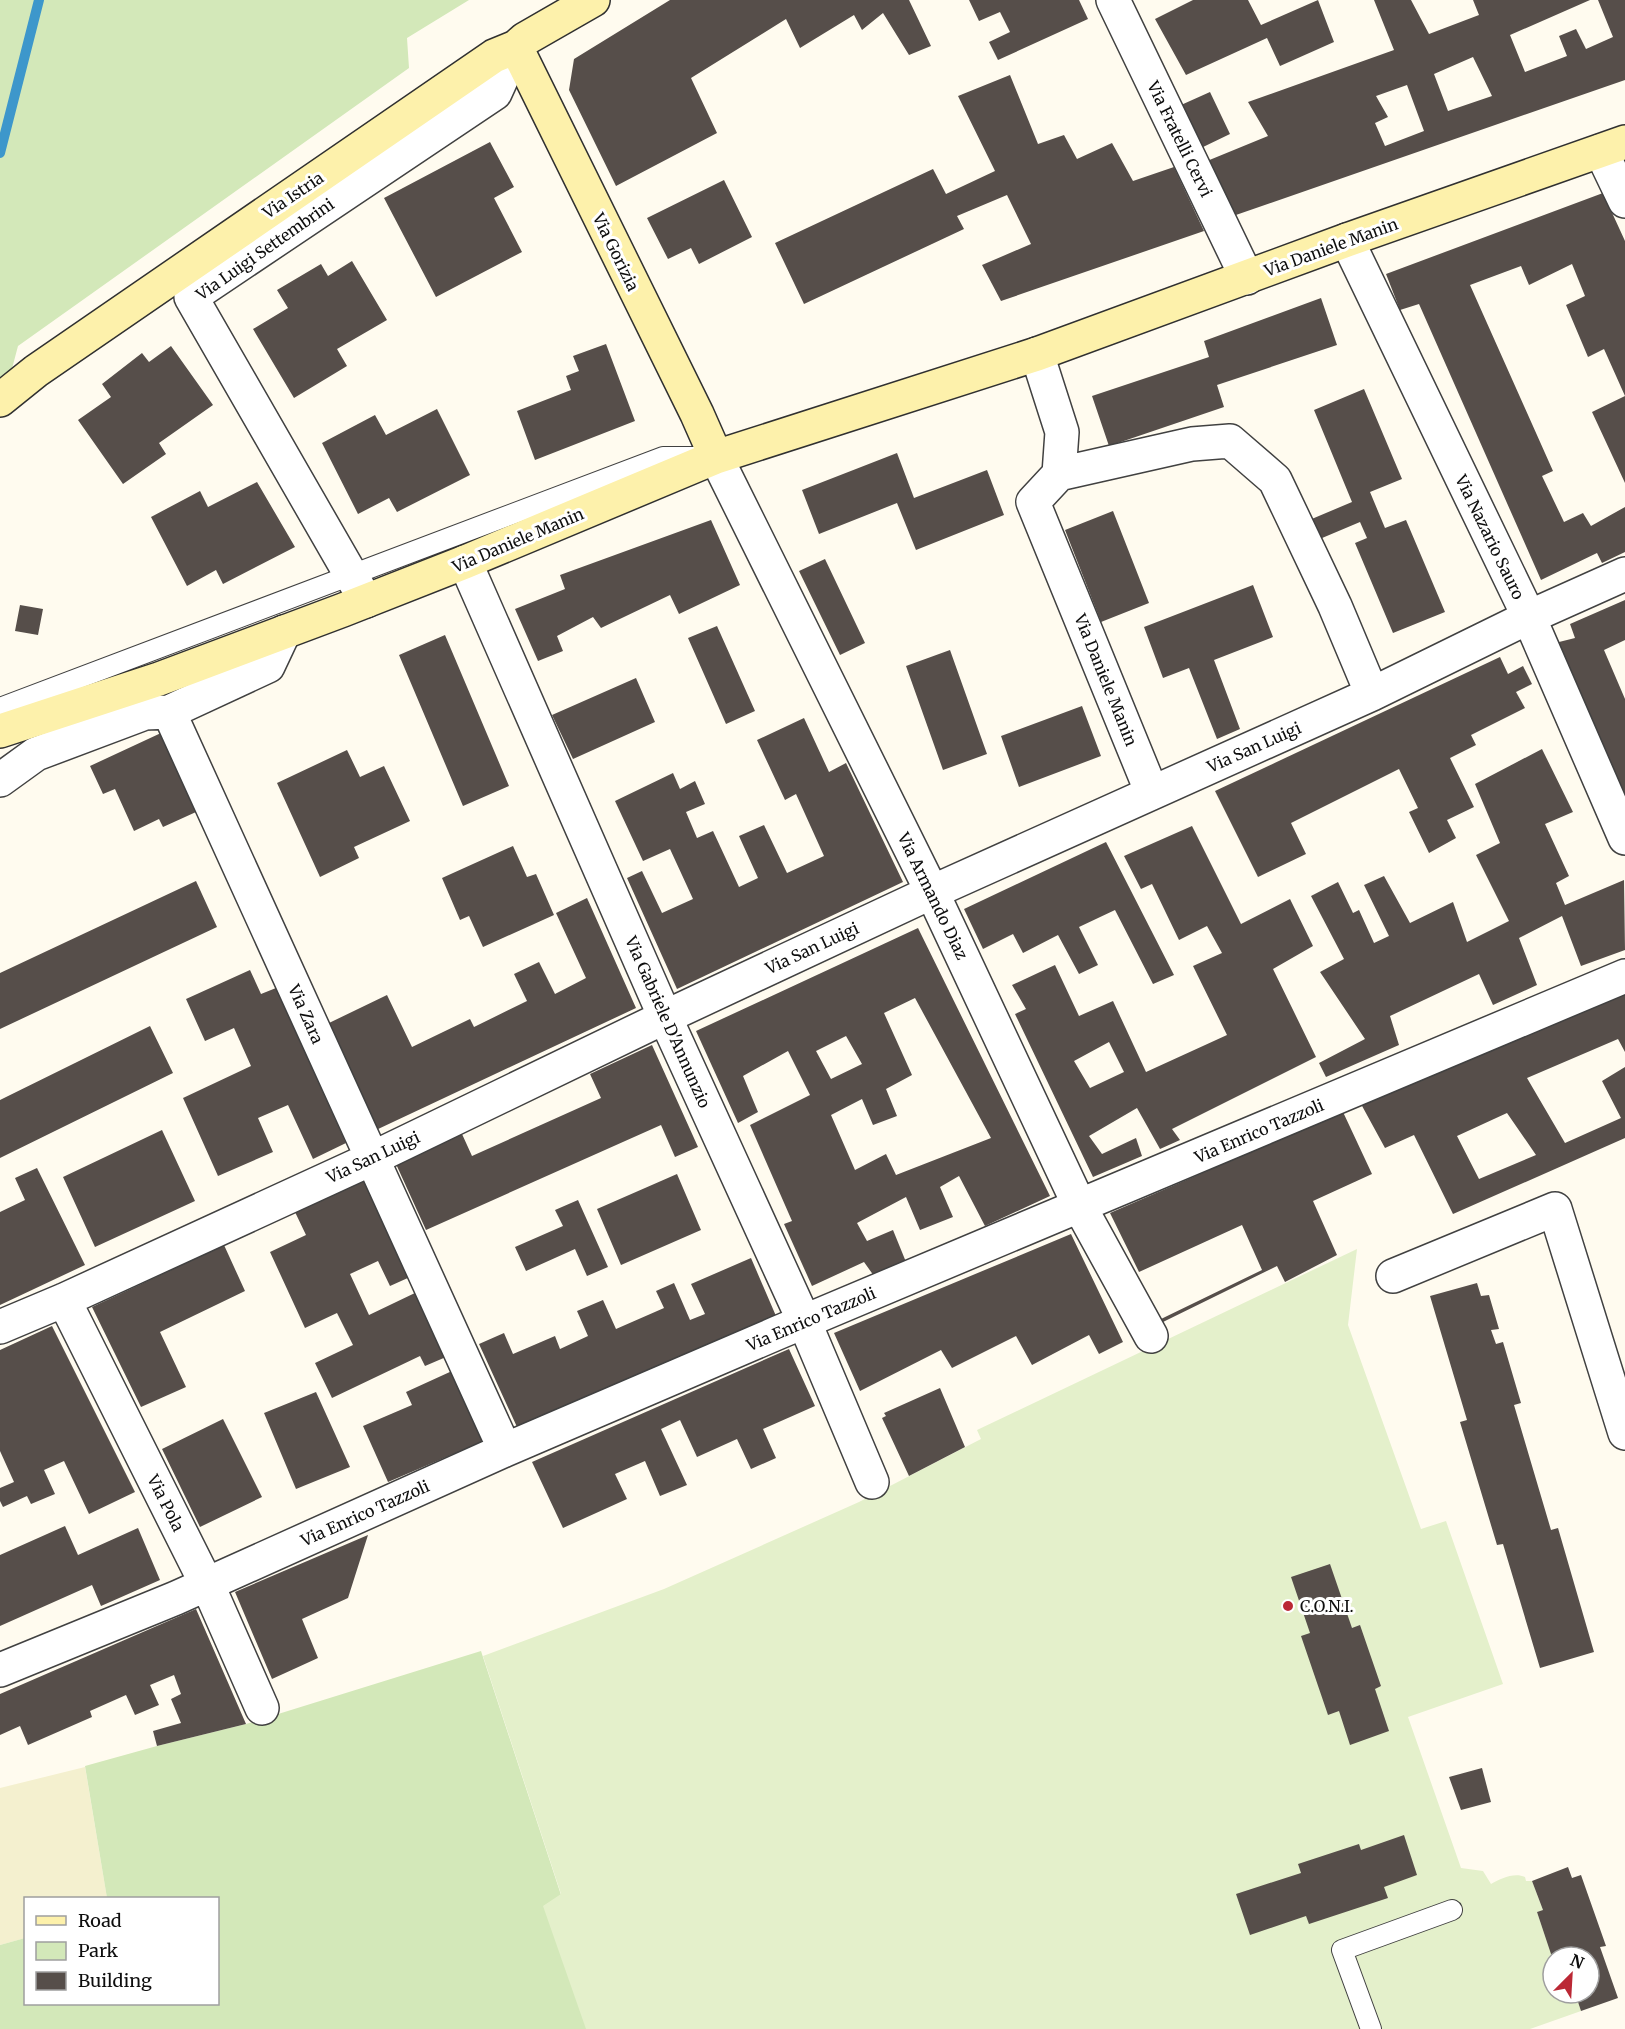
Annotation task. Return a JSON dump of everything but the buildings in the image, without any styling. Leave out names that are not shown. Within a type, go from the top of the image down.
[{"type":"main road","name":"Via Istria","points":[[0,400],[38,377],[494,56],[516,47],[525,39],[593,0]]},
{"type":"main road","name":"Via Gorizia","points":[[516,47],[716,457]]},
{"type":"main road","name":"Via Daniele Manin","points":[[0,731],[159,679],[284,632],[359,588],[465,562],[716,457],[1037,354],[1347,240],[1613,146]]},
{"type":"street","name":"Via Fratelli Cervi","points":[[1123,3],[1247,278]]},
{"type":"street","name":"Via Luigi Settembrini","points":[[359,588],[191,297],[495,93],[516,47]]},
{"type":"street","points":[[1613,146],[1625,201]]},
{"type":"street","name":"Via Nazario Sauro","points":[[1347,240],[1529,617],[1625,838]]},
{"type":"street","points":[[1037,354],[1062,432],[1059,474],[1192,444],[1230,441],[1275,480],[1335,606],[1372,694]]},
{"type":"street","name":"Via Armando Diaz","points":[[716,457],[932,892],[1080,1207],[1151,1336]]},
{"type":"street","name":"Via Daniele Manin","points":[[1059,474],[1033,502],[1152,793]]},
{"type":"street","name":"Via Gabriele D'Annunzio","points":[[465,562],[665,1017],[804,1321],[872,1482]]},
{"type":"street","name":"Via San Luigi","points":[[0,1326],[64,1300],[371,1159],[665,1017],[932,892],[1372,694],[1529,617],[1625,574]]},
{"type":"street","points":[[0,780],[36,754],[145,713],[169,712],[268,666],[284,632]]},
{"type":"street","name":"Via Zara","points":[[169,712],[505,1450]]},
{"type":"street","name":"Via Enrico Tazzoli","points":[[0,1670],[207,1585],[505,1450],[804,1321],[1080,1207],[1625,976]]},
{"type":"street","points":[[1394,1276],[1555,1209],[1623,1423]]},
{"type":"street","name":"Via Pola","points":[[64,1300],[207,1585],[262,1708]]},
{"type":"lane","points":[[0,414],[38,377]]},
{"type":"lane","points":[[0,708],[359,588],[663,457],[716,457]]},
{"type":"lane","points":[[1371,2029],[1342,1950],[1452,1910]]},
{"type":"shaded area","points":[[85,1767],[107,1897],[24,1897],[24,1938],[0,1945],[0,1788]]},
{"type":"green space","points":[[0,0],[469,0],[407,38],[409,68],[18,346],[0,414]]},
{"type":"green space","points":[[1357,1249],[1348,1325],[1421,1529],[1446,1521],[1503,1684],[1408,1717],[1461,1868],[1483,1871],[1491,1884],[1516,1875],[1525,1877],[1526,1881],[1532,1881],[1543,1910],[1537,1912],[1548,1945],[1541,1945],[1541,2005],[1579,2005],[1581,2011],[1530,2029],[586,2029],[543,1906],[561,1894],[483,1656],[664,1589],[859,1502],[981,1439],[977,1430]]},
{"type":"green space","points":[[481,1651],[561,1895],[544,1906],[587,2029],[0,2029],[0,1945],[24,1938],[24,2005],[219,2005],[219,1897],[107,1897],[85,1766],[246,1724]]},
{"type":"waterway","points":[[0,153],[39,0]]},
{"type":"place","name":"C.O.N.I.","points":[[1288,1606]]}]
